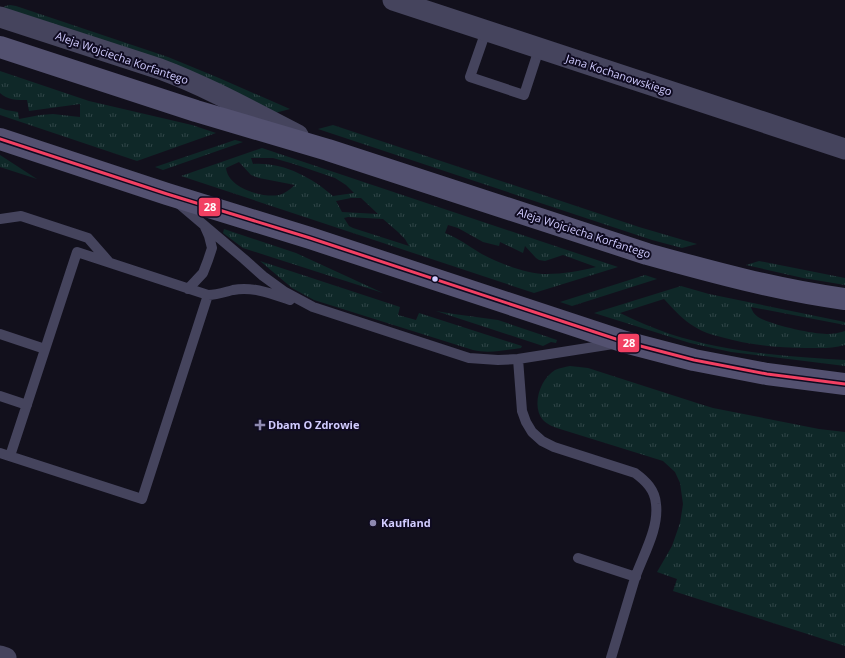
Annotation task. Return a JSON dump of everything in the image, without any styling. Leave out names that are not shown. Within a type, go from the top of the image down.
[{"type":"main road","name":"Aleja Wojciecha Korfantego","points":[[0,47],[196,111],[328,150],[654,256],[755,282],[845,299]]},
{"type":"main road","points":[[0,139],[167,194],[310,238],[625,342],[694,360],[767,374],[845,384]]},
{"type":"street","name":"Jana Kochanowskiego","points":[[393,0],[845,149]]},
{"type":"street","name":"Aleja Wojciecha Korfantego","points":[[0,17],[179,76],[216,93],[328,150]]},
{"type":"street","points":[[0,656],[6,658]]},
{"type":"lane","points":[[486,31],[470,77],[478,80],[524,94],[539,49]]},
{"type":"lane","points":[[167,194],[204,224],[263,276],[285,292],[313,307]]},
{"type":"lane","points":[[0,219],[21,216],[88,238],[109,262]]},
{"type":"lane","points":[[188,289],[203,273],[212,248],[204,224]]},
{"type":"lane","points":[[10,456],[77,252],[208,295],[216,295],[233,290],[246,289],[261,291],[470,358],[498,360],[518,359],[625,342]]},
{"type":"lane","points":[[0,453],[142,499],[208,295]]},
{"type":"lane","points":[[0,334],[45,349]]},
{"type":"lane","points":[[518,359],[522,412],[532,432],[542,441],[554,447],[635,473],[644,479],[653,490],[656,504],[655,521],[611,658]]},
{"type":"lane","points":[[0,396],[27,405]]},
{"type":"lane","points":[[578,558],[636,577]]},
{"type":"green space","points":[[10,5],[168,57],[290,109],[275,113],[3,8]]},
{"type":"green space","points":[[0,71],[89,101],[192,125],[216,133],[137,161],[0,115],[0,108],[18,112],[19,119],[53,114],[80,117],[80,104],[29,111],[27,100],[16,100],[0,93]]},
{"type":"green space","points":[[333,125],[639,227],[697,244],[682,248],[652,240],[318,129]]},
{"type":"green space","points":[[235,140],[243,142],[163,170],[155,167]]},
{"type":"green space","points":[[262,148],[618,267],[534,293],[181,176]],"holes":[[[251,158],[273,158],[294,164],[335,178],[346,185],[354,193],[333,196],[306,177],[296,172],[275,165],[253,164]],[[239,162],[251,175],[295,185],[279,195],[272,196],[255,193],[239,186],[233,181],[228,175],[226,168]],[[361,198],[378,214],[342,212],[336,201]],[[344,218],[383,219],[405,239],[409,246],[349,226]],[[448,225],[458,228],[483,242],[499,246],[500,242],[523,253],[525,246],[539,260],[545,261],[563,255],[596,267],[578,271],[539,274],[512,267],[495,260],[445,233]]]},
{"type":"green space","points":[[0,155],[37,179],[0,167]]},
{"type":"green space","points":[[224,229],[296,253],[383,293],[243,248],[223,233]]},
{"type":"green space","points":[[260,261],[400,307],[398,315],[416,320],[419,313],[522,346],[521,348],[485,352],[473,350],[314,300],[292,288]]},
{"type":"green space","points":[[759,261],[845,278],[845,285],[803,278],[746,265]]},
{"type":"green space","points":[[645,275],[657,279],[572,306],[560,302]]},
{"type":"green space","points":[[681,286],[709,294],[845,322],[845,325],[751,307],[753,312],[758,317],[772,323],[791,328],[827,334],[845,331],[845,345],[826,348],[784,347],[763,346],[732,340],[708,333],[695,327],[675,311],[664,299],[620,313],[638,322],[691,340],[757,353],[845,360],[845,366],[731,352],[690,343],[594,313]]},
{"type":"green space","points":[[436,311],[498,320],[557,340],[556,343],[551,342],[543,346]]},
{"type":"green space","points":[[570,366],[588,368],[713,408],[819,429],[845,432],[845,646],[673,591],[677,579],[657,572],[672,546],[680,523],[683,504],[680,483],[675,472],[663,461],[549,425],[543,420],[539,414],[538,408],[541,386],[555,370]]},
{"type":"transit line","name":"28","points":[[0,139],[167,194],[310,238],[625,342],[694,360],[767,374],[845,384]]},
{"type":"place","name":"Dbam O Zdrowie","points":[[260,425]]},
{"type":"place","name":"Kaufland","points":[[373,523]]}]
